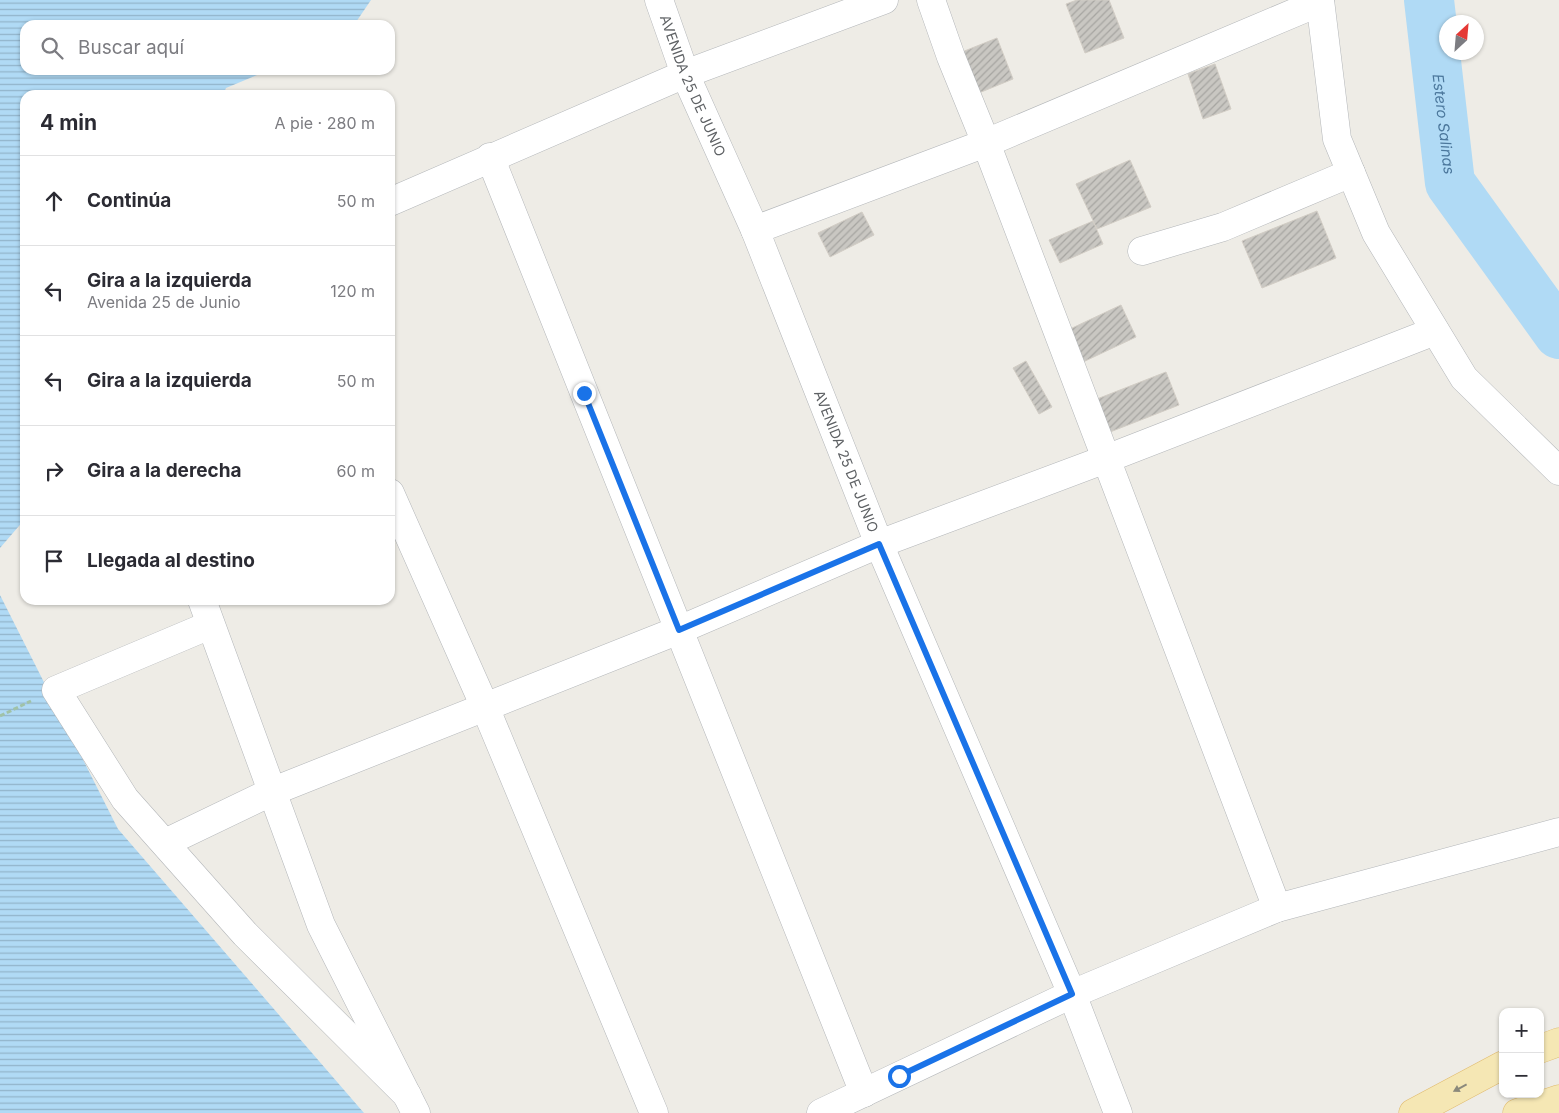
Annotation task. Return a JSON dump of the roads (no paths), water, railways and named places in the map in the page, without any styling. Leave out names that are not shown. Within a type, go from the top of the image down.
[{"type":"main road","points":[[1544,1048],[1559,1042]]},
{"type":"main road","points":[[1413,1113],[1499,1067]]},
{"type":"main road","points":[[1517,1113],[1559,1098]]},
{"type":"street","name":"AVENIDA 25 DE JUNIO","points":[[659,0],[686,74],[756,230],[879,544],[1072,994],[1118,1113]]},
{"type":"street","points":[[931,0],[951,57],[986,143],[1278,908]]},
{"type":"street","points":[[395,200],[490,157],[686,74],[878,1]]},
{"type":"street","points":[[756,230],[986,143],[1320,1],[1337,139],[1376,233],[1464,378],[1559,471]]},
{"type":"street","points":[[490,157],[864,1093]]},
{"type":"street","points":[[1142,251],[1223,226],[1351,173]]},
{"type":"street","points":[[165,843],[271,792],[679,630],[879,544],[1106,459],[1435,331]]},
{"type":"street","points":[[395,504],[485,707],[654,1113]]},
{"type":"street","points":[[206,612],[320,925],[411,1104],[245,934],[125,799],[56,690],[206,612]]},
{"type":"street","points":[[822,1113],[1072,994],[1278,908],[1559,832]]},
{"type":"water","points":[[0,0],[371,0],[357,20],[20,20],[20,75],[257,75],[225,90],[20,90],[20,525],[0,548]]},
{"type":"water","points":[[0,595],[118,829],[364,1113],[0,1113]]},
{"type":"waterway","name":"Estero Salinas","points":[[1429,0],[1450,183],[1559,334]]}]
